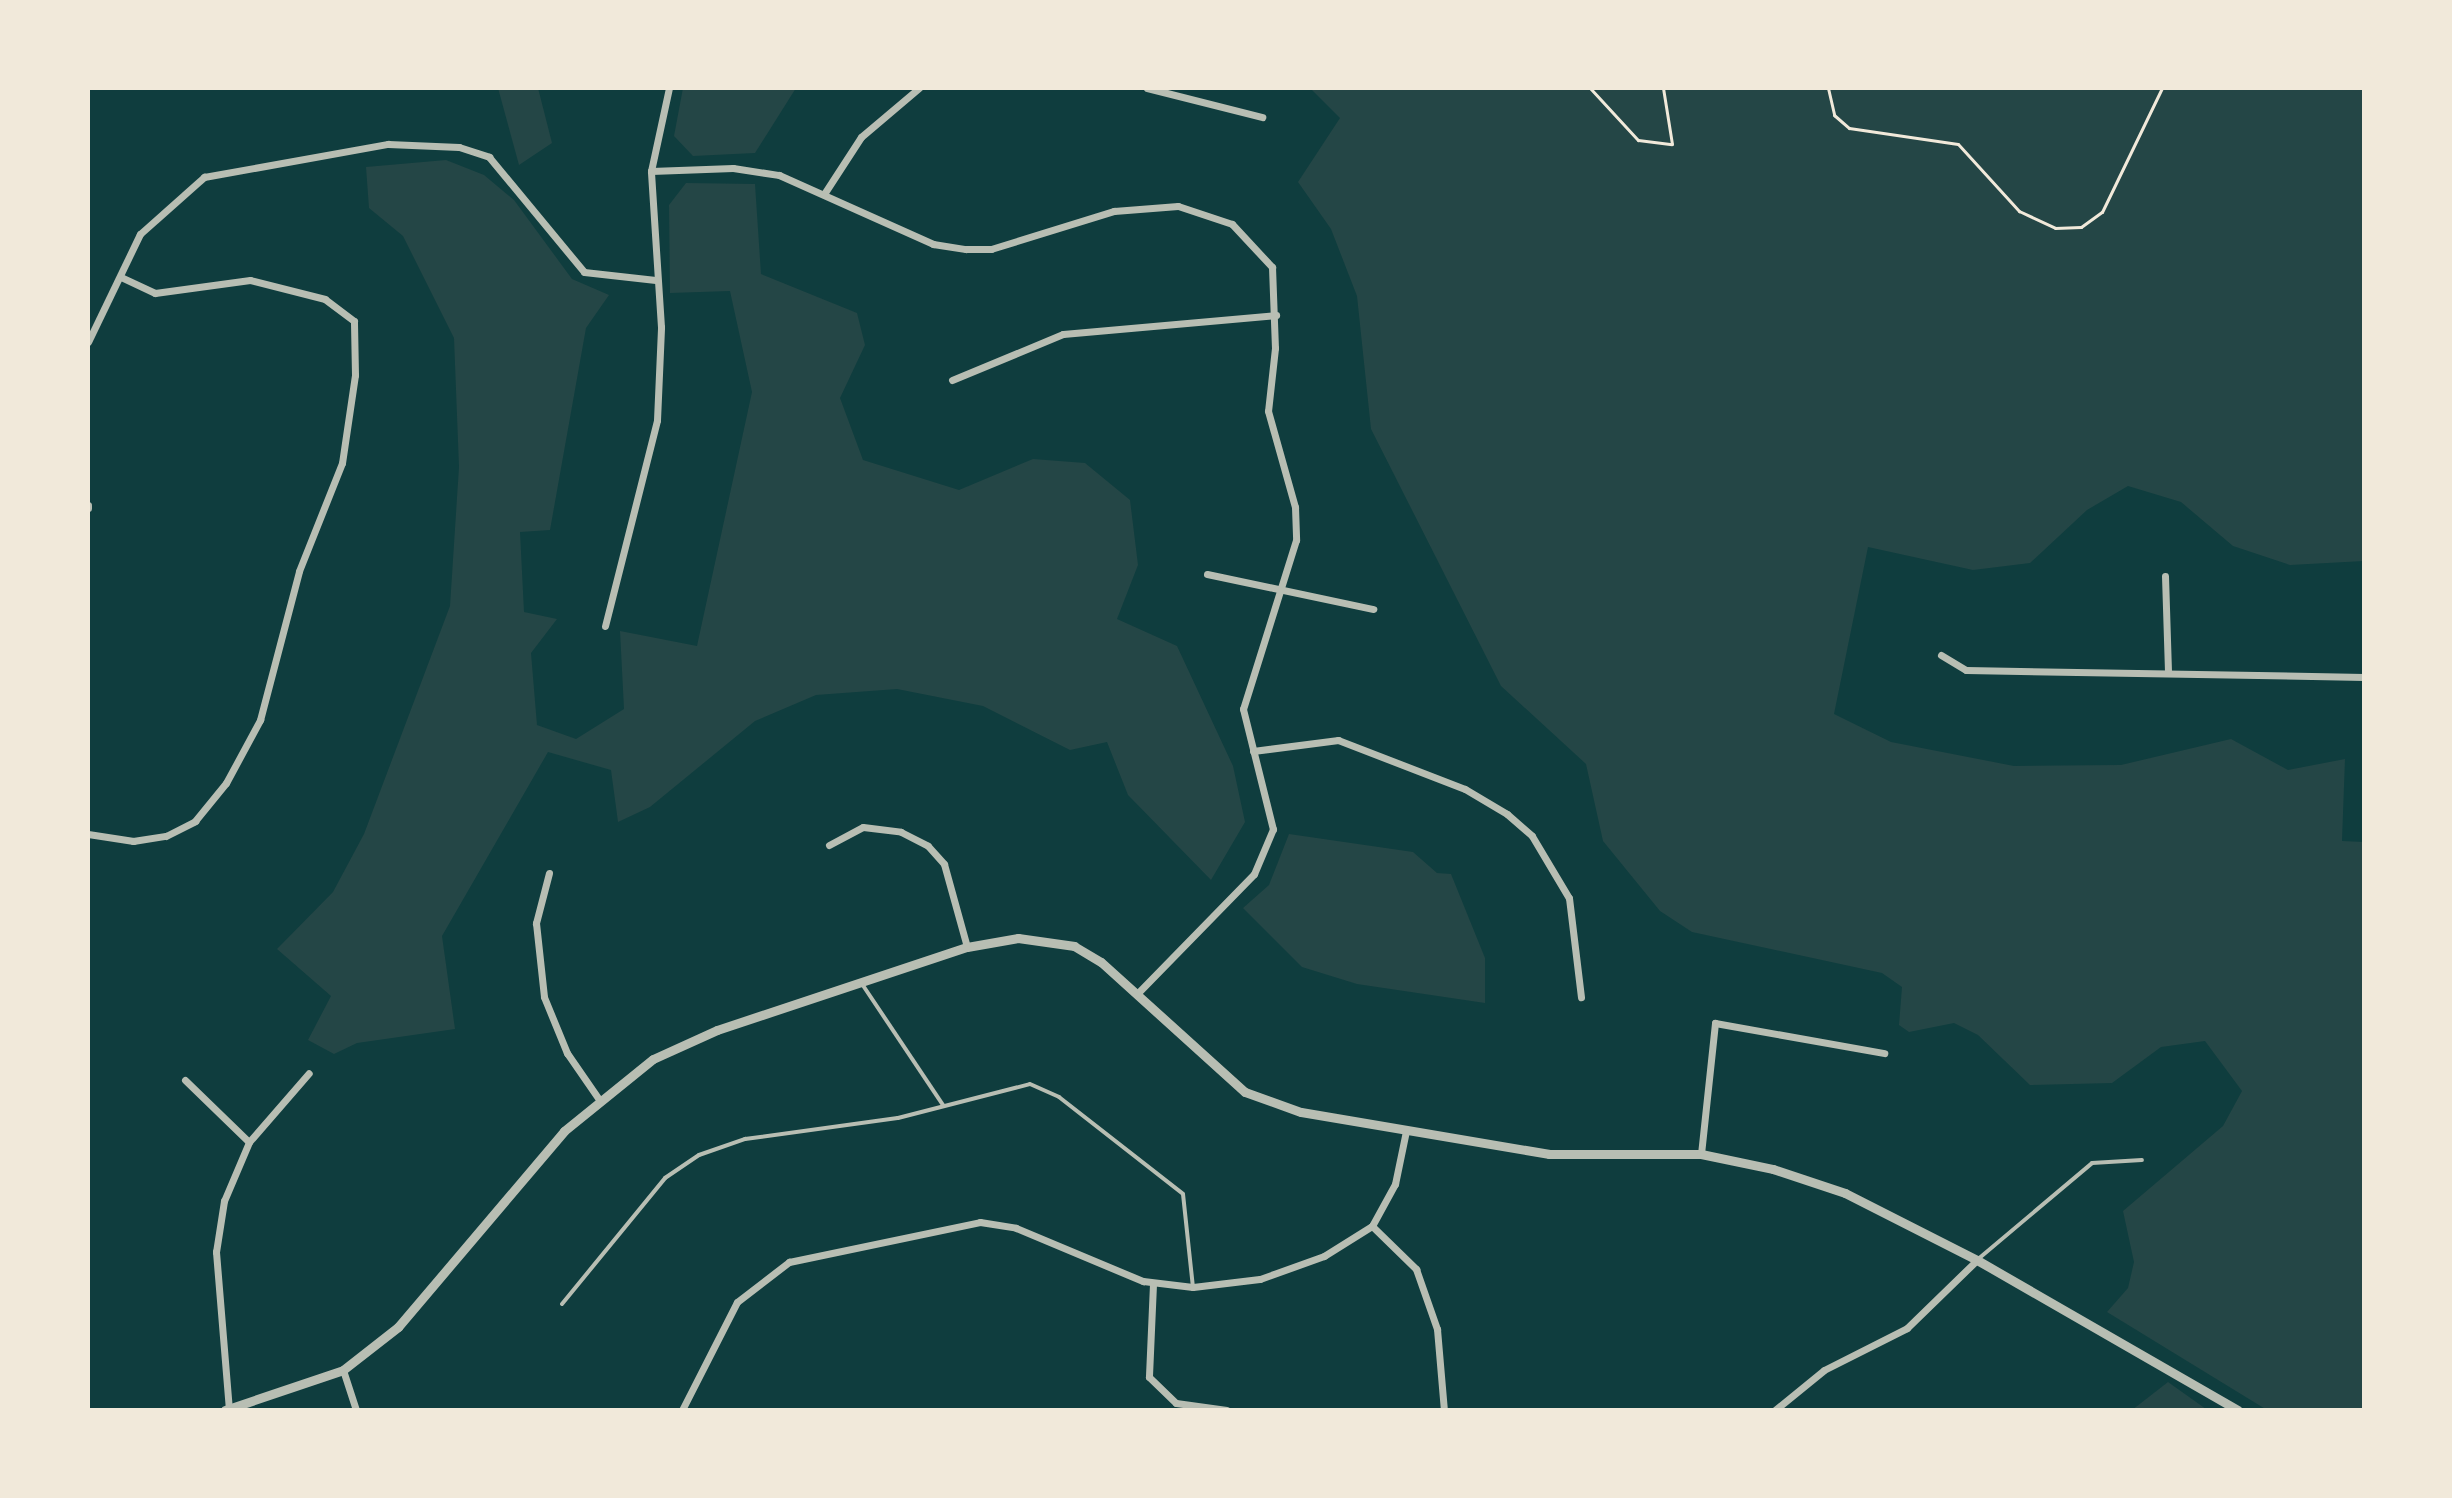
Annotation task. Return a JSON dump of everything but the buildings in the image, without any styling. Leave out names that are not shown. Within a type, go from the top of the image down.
[{"type":"street","points":[[605,626],[657,420],[651,171],[669,88]]},
{"type":"street","points":[[824,194],[861,137],[919,88]]},
{"type":"street","points":[[1147,88],[1262,117]]},
{"type":"street","points":[[88,342],[140,234],[204,177],[388,144],[459,147],[489,157],[584,272],[656,280]]},
{"type":"street","points":[[651,171],[733,168],[824,194],[933,244],[966,249],[991,249],[1114,211],[1206,212],[1255,241],[1272,267],[1276,315],[1268,411],[1295,507],[1296,540],[1243,709],[1272,812],[1269,841],[1254,874],[1138,993]]},
{"type":"street","points":[[88,834],[166,836],[195,821],[226,783],[260,720],[299,571],[342,463],[355,375],[354,321],[325,299],[250,280],[155,293],[120,277]]},
{"type":"street","points":[[952,380],[1063,334],[1276,315]]},
{"type":"street","points":[[1207,574],[1373,609]]},
{"type":"street","points":[[2165,576],[2168,673]]},
{"type":"street","points":[[1941,655],[1966,670],[2364,677]]},
{"type":"street","points":[[1253,751],[1338,740],[1465,789],[1507,814],[1532,836],[1569,898],[1581,997]]},
{"type":"street","points":[[829,845],[863,827],[901,832],[928,846],[944,864],[967,947]]},
{"type":"street","points":[[549,873],[536,923],[544,997],[567,1053],[598,1098]]},
{"type":"street","points":[[309,1073],[249,1142],[224,1201],[216,1252],[227,1410],[343,1370],[398,1327],[598,1098],[682,1044],[967,947],[1018,938],[1074,946],[1138,993],[1245,1092],[1301,1112],[1549,1154],[1701,1154],[1845,1193],[1977,1260],[2238,1410]]},
{"type":"street","points":[[1701,1154],[1715,1023],[1884,1053]]},
{"type":"street","points":[[185,1080],[249,1142]]},
{"type":"street","points":[[682,1410],[737,1302],[776,1269],[806,1257],[988,1222],[1153,1284],[1193,1287],[1260,1279],[1324,1256],[1372,1226],[1395,1184],[1406,1131]]},
{"type":"street","points":[[1372,1226],[1416,1269],[1437,1329],[1444,1410]]},
{"type":"street","points":[[1775,1410],[1824,1370],[1907,1328],[1977,1260]]},
{"type":"street","points":[[1153,1284],[1149,1377],[1176,1403],[1227,1410]]},
{"type":"street","points":[[343,1370],[356,1410]]},
{"type":"lane","points":[[861,982],[943,1105]]},
{"type":"lane","points":[[562,1304],[665,1178],[699,1155],[745,1139],[943,1105],[1020,1085],[1059,1097],[1183,1194],[1193,1287]]},
{"type":"lane","points":[[1977,1260],[2092,1163],[2142,1160]]},
{"type":"path","points":[[1590,88],[1638,140],[1672,144],[1663,88]]},
{"type":"path","points":[[1828,88],[1834,115],[1849,128],[1958,144],[2019,211],[2055,228],[2081,227],[2102,212],[2132,162],[2149,103],[2162,88]]},
{"type":"shaded area","points":[[498,88],[538,88],[552,143],[519,165]]},
{"type":"shaded area","points":[[683,88],[796,88],[755,153],[693,156],[674,136]]},
{"type":"shaded area","points":[[1310,88],[2364,88],[2364,561],[2290,565],[2233,546],[2181,502],[2128,486],[2087,510],[2030,563],[1973,570],[1868,547],[1834,714],[1891,742],[2014,766],[2121,765],[2231,739],[2288,770],[2345,759],[2342,841],[2364,842],[2364,1410],[2267,1410],[2107,1312],[2128,1288],[2134,1262],[2123,1211],[2223,1126],[2242,1091],[2205,1041],[2161,1047],[2112,1083],[2030,1085],[1978,1035],[1954,1023],[1909,1032],[1899,1025],[1902,987],[1882,973],[1692,932],[1660,911],[1603,841],[1586,764],[1501,686],[1371,429],[1357,296],[1331,229],[1298,182],[1340,118]]},
{"type":"shaded area","points":[[446,160],[484,175],[514,200],[572,279],[609,295],[586,328],[550,530],[520,532],[524,612],[557,619],[531,653],[537,725],[576,739],[624,709],[620,631],[697,646],[752,392],[730,291],[670,293],[669,205],[686,183],[755,184],[761,274],[857,313],[865,345],[840,398],[863,460],[959,490],[1033,459],[1085,463],[1130,500],[1138,565],[1117,619],[1177,646],[1233,766],[1245,822],[1211,880],[1128,795],[1107,742],[1070,750],[983,706],[897,689],[816,695],[755,721],[650,807],[618,822],[611,770],[548,752],[442,936],[455,1029],[357,1043],[334,1054],[308,1040],[331,996],[277,949],[333,892],[364,834],[450,606],[459,467],[454,338],[403,236],[369,208],[366,167]]},
{"type":"shaded area","points":[[1289,834],[1413,852],[1437,873],[1451,874],[1485,958],[1485,1003],[1357,984],[1302,967],[1243,908],[1269,885]]},
{"type":"shaded area","points":[[2168,1382],[2206,1409],[2208,1410],[2132,1410]]}]
